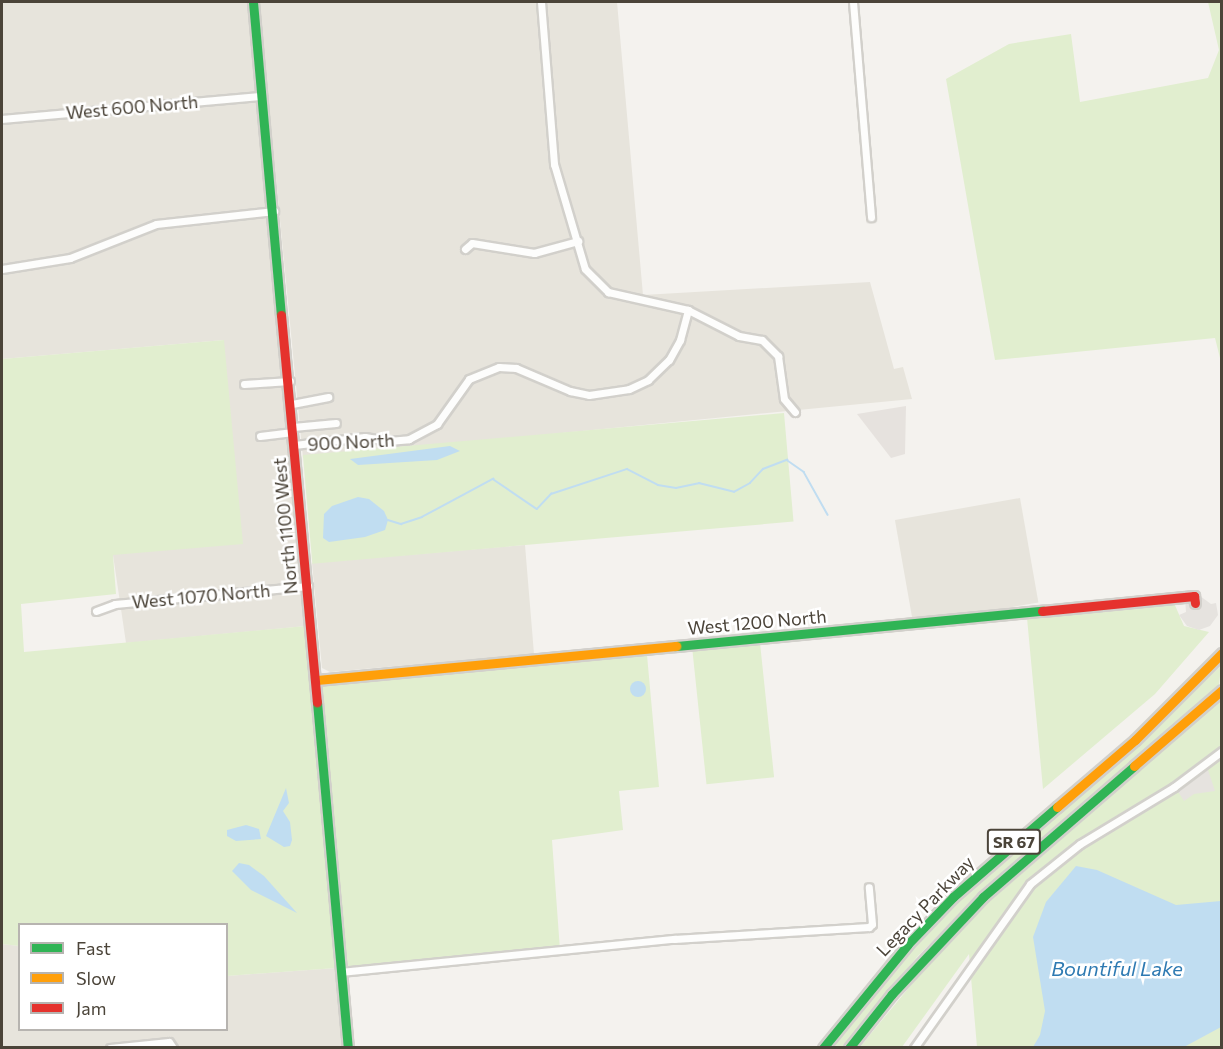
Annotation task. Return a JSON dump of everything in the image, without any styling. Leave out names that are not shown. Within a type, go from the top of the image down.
[{"type":"main road","name":"North 1100 West","points":[[253,2],[290,381],[348,1047]]},
{"type":"main road","name":"West 1200 North","points":[[316,680],[1194,596],[1195,603]]},
{"type":"main road","name":"Legacy Parkway","points":[[823,1047],[908,944],[953,897],[1135,740],[1221,653]]},
{"type":"main road","name":"Legacy Parkway","points":[[849,1047],[891,994],[983,897],[1221,690]]},
{"type":"street","points":[[541,2],[554,164],[585,269],[608,292],[688,310],[739,336],[762,340],[778,356],[784,399],[795,412]]},
{"type":"street","points":[[853,2],[871,217]]},
{"type":"street","name":"West 600 North","points":[[2,119],[262,96]]},
{"type":"street","points":[[2,269],[70,258],[156,224],[274,211]]},
{"type":"street","points":[[465,249],[472,243],[534,253],[578,241]]},
{"type":"street","name":"900 North","points":[[294,445],[365,437],[388,441],[409,439],[437,424],[469,379],[500,367],[516,368],[570,391],[589,394],[629,388],[648,380],[669,360],[680,340],[688,310]]},
{"type":"street","points":[[244,384],[290,381]]},
{"type":"street","points":[[292,404],[328,397]]},
{"type":"street","points":[[260,436],[336,423]]},
{"type":"street","name":"West 1070 North","points":[[96,611],[115,604],[308,586]]},
{"type":"street","points":[[914,1047],[1030,884],[1080,844],[1174,787],[1221,751]]},
{"type":"street","points":[[341,972],[674,939],[869,927],[872,924],[869,887]]},
{"type":"street","points":[[110,1047],[171,1045]]},
{"type":"shaded area","points":[[2,2],[247,2],[306,626],[126,643],[113,555],[224,340],[2,359]]},
{"type":"shaded area","points":[[259,2],[617,2],[643,295],[870,282],[894,369],[903,367],[912,399],[303,458]]},
{"type":"shaded area","points":[[906,406],[905,454],[891,458],[857,414]]},
{"type":"shaded area","points":[[1020,498],[1038,602],[913,624],[895,520]]},
{"type":"shaded area","points":[[525,545],[534,654],[330,672],[322,668],[312,563]]},
{"type":"shaded area","points":[[1200,596],[1211,604],[1216,603],[1218,615],[1210,626],[1199,630],[1187,626],[1179,615],[1186,612],[1185,598]]},
{"type":"shaded area","points":[[1208,770],[1215,791],[1194,794],[1184,801],[1177,790]]},
{"type":"shaded area","points":[[2,944],[18,946],[18,1031],[228,1031],[228,976],[336,968],[343,1047],[2,1047]]},
{"type":"green space","points":[[1208,2],[1222,2],[1221,362],[1215,338],[995,360],[946,79],[1009,44],[1071,34],[1080,102],[1208,78],[1219,50]]},
{"type":"green space","points":[[224,340],[243,544],[113,555],[116,594],[21,604],[24,652],[306,626],[312,685],[647,655],[659,787],[619,791],[623,830],[552,840],[560,950],[346,969],[333,814],[323,815],[336,968],[228,976],[228,923],[18,923],[18,946],[2,944],[2,359]]},
{"type":"green space","points":[[784,413],[793,522],[312,564],[303,455]]},
{"type":"green space","points":[[1174,603],[1184,626],[1209,632],[1155,694],[1043,789],[1027,618]]},
{"type":"green space","points":[[760,643],[774,777],[706,784],[692,650]]},
{"type":"green space","points":[[1221,666],[1219,686],[975,898],[917,957],[842,1047],[831,1048],[900,960],[947,912]]},
{"type":"green space","points":[[1221,700],[1221,1047],[977,1047],[969,954],[902,1047],[859,1048],[940,950],[990,901]]},
{"type":"water","points":[[450,446],[460,451],[437,460],[358,465],[350,459]]},
{"type":"water","points":[[358,497],[369,499],[384,511],[388,520],[385,530],[365,537],[329,542],[323,538],[324,514],[332,506]]},
{"type":"water","points":[[635,681],[641,681],[646,689],[644,695],[635,697],[630,692],[630,686]]},
{"type":"water","points":[[286,788],[289,803],[283,811],[290,822],[292,840],[290,846],[284,847],[266,836]]},
{"type":"water","points":[[246,825],[259,829],[261,839],[236,841],[227,836],[227,830]]},
{"type":"water","points":[[239,863],[249,865],[264,876],[297,913],[251,890],[232,871]]},
{"type":"water","name":"Bountiful Lake","points":[[1076,866],[1097,870],[1176,905],[1221,901],[1221,1027],[1184,1047],[1033,1047],[1040,1035],[1045,1011],[1033,937],[1046,902]]},
{"type":"waterway","points":[[388,520],[401,524],[422,517],[493,479],[537,509],[551,494],[627,469],[658,485],[676,488],[699,483],[734,492],[750,483],[763,469],[787,460],[804,472],[828,515]]},
{"type":"traffic: fast","points":[[253,2],[281,315]]},
{"type":"traffic: fast","points":[[676,646],[1042,611]]},
{"type":"traffic: fast","points":[[317,702],[348,1048]]},
{"type":"traffic: fast","points":[[849,1048],[892,994],[983,897],[1134,766]]},
{"type":"traffic: fast","points":[[823,1048],[908,944],[953,897],[1057,807]]},
{"type":"traffic: slow","points":[[316,680],[676,646]]},
{"type":"traffic: slow","points":[[1057,807],[1135,740],[1222,653]]},
{"type":"traffic: slow","points":[[1134,766],[1222,690]]},
{"type":"traffic: jam","points":[[281,315],[317,702]]},
{"type":"traffic: jam","points":[[1042,611],[1194,596],[1195,603]]}]
